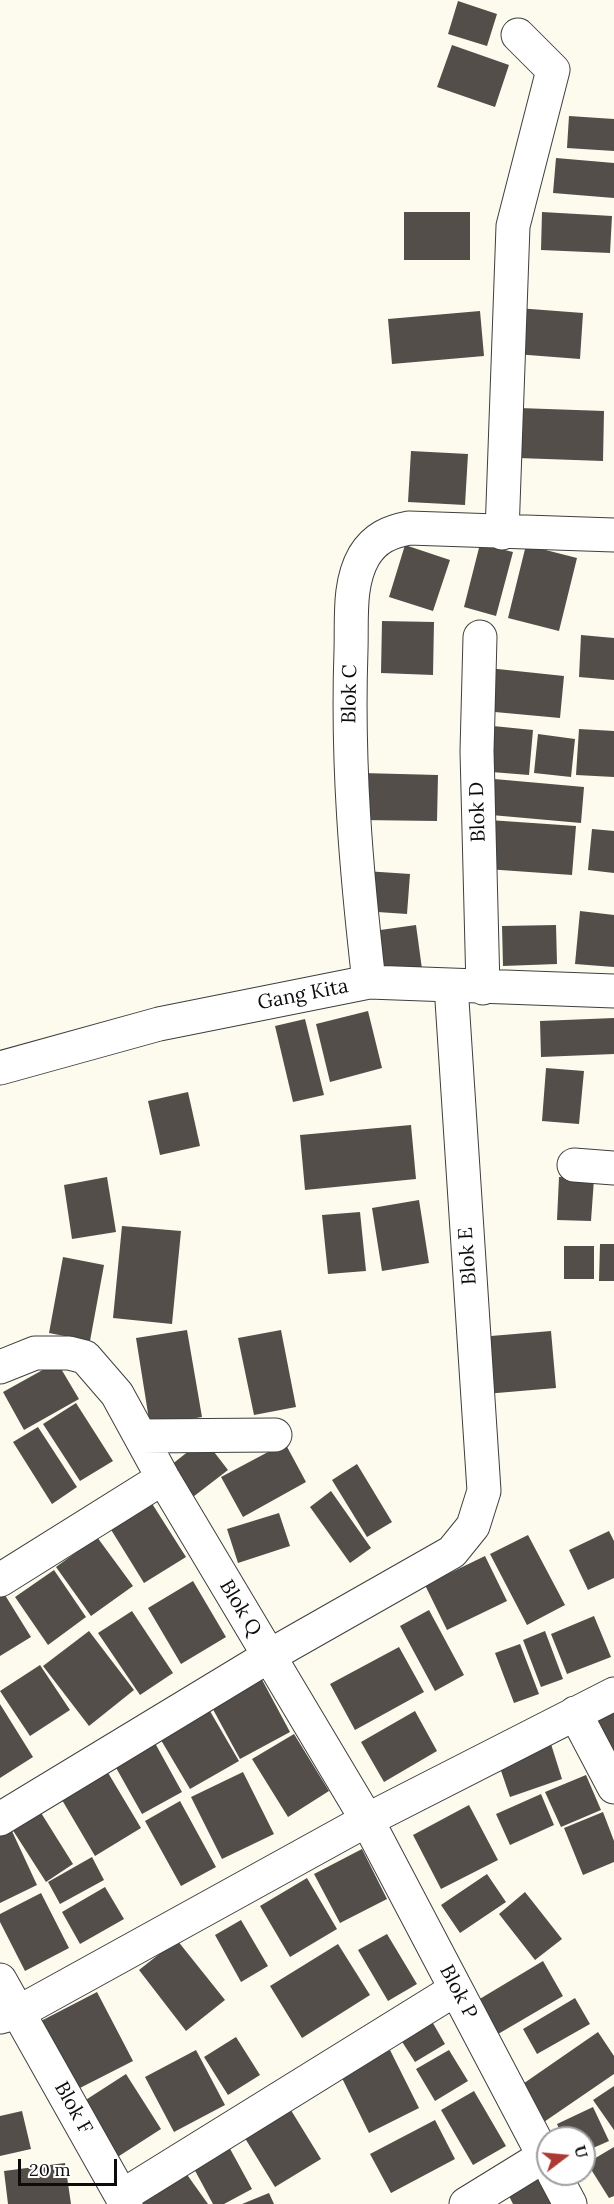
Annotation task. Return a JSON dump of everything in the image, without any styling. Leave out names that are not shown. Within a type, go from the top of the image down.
[{"type":"street","points":[[502,533],[513,226],[553,70],[518,35]]},
{"type":"street","name":"Blok C","points":[[369,982],[354,854],[349,735],[353,583],[364,557],[374,543],[388,532],[409,528],[502,533],[614,535]]},
{"type":"street","name":"Blok D","points":[[480,637],[477,751],[483,988]]},
{"type":"street","name":"Gang Kita","points":[[0,1068],[159,1024],[369,982],[483,988],[614,991]]},
{"type":"street","name":"Blok E","points":[[269,1656],[452,1552],[473,1526],[484,1491],[451,985]]},
{"type":"street","points":[[574,1165],[614,1168]]},
{"type":"street","name":"Blok Q","points":[[0,1366],[35,1353],[69,1353],[85,1357],[117,1394],[163,1478],[367,1820]]},
{"type":"street","points":[[140,1436],[275,1435]]},
{"type":"street","points":[[0,1580],[163,1478]]},
{"type":"street","points":[[0,1819],[269,1656]]},
{"type":"street","points":[[9,2014],[367,1820],[614,1694]]},
{"type":"street","points":[[575,1713],[614,1787]]},
{"type":"street","name":"Blok P","points":[[367,1820],[536,2142]]},
{"type":"street","name":"Blok F","points":[[0,1980],[9,2014],[124,2200]]},
{"type":"street","points":[[124,2200],[456,1989]]},
{"type":"street","points":[[466,2204],[536,2171]]},
{"type":"street","name":"Blok P","points":[[560,2186],[570,2204]]},
{"type":"building","points":[[458,1],[497,14],[487,46],[448,34]]},
{"type":"building","points":[[452,45],[509,65],[495,107],[437,87]]},
{"type":"building","points":[[569,116],[614,119],[614,151],[567,148]]},
{"type":"building","points":[[556,158],[614,163],[614,198],[553,193]]},
{"type":"building","points":[[404,212],[470,212],[470,260],[404,260]]},
{"type":"building","points":[[542,212],[612,216],[610,253],[541,250]]},
{"type":"building","points":[[517,308],[583,313],[580,359],[515,354]]},
{"type":"building","points":[[480,311],[484,356],[392,364],[388,319]]},
{"type":"building","points":[[519,408],[604,411],[603,461],[518,458]]},
{"type":"building","points":[[411,451],[468,454],[465,505],[408,502]]},
{"type":"building","points":[[480,544],[513,552],[496,616],[464,607]]},
{"type":"building","points":[[405,545],[450,560],[433,611],[389,597]]},
{"type":"building","points":[[526,545],[577,558],[559,631],[508,618]]},
{"type":"building","points":[[382,621],[434,622],[433,675],[381,673]]},
{"type":"building","points":[[581,635],[614,638],[614,680],[579,677]]},
{"type":"building","points":[[488,668],[564,676],[560,718],[484,711]]},
{"type":"building","points":[[483,725],[533,730],[529,775],[479,771]]},
{"type":"building","points":[[579,729],[614,731],[614,777],[576,775]]},
{"type":"building","points":[[538,734],[575,739],[571,777],[534,773]]},
{"type":"building","points":[[362,773],[438,775],[437,821],[361,820]]},
{"type":"building","points":[[483,778],[584,787],[581,823],[480,814]]},
{"type":"building","points":[[489,820],[576,826],[572,875],[486,869]]},
{"type":"building","points":[[592,829],[614,831],[614,873],[588,870]]},
{"type":"building","points":[[365,871],[410,874],[407,914],[363,911]]},
{"type":"building","points":[[580,911],[614,915],[614,967],[575,964]]},
{"type":"building","points":[[416,925],[422,969],[373,976],[366,932]]},
{"type":"building","points":[[556,925],[557,964],[503,966],[502,926]]},
{"type":"building","points":[[368,1011],[382,1068],[330,1082],[316,1024]]},
{"type":"building","points":[[614,1018],[614,1054],[541,1057],[540,1021]]},
{"type":"building","points":[[305,1019],[324,1095],[293,1102],[275,1026]]},
{"type":"building","points":[[546,1068],[584,1071],[579,1124],[542,1121]]},
{"type":"building","points":[[188,1092],[200,1146],[160,1155],[148,1101]]},
{"type":"building","points":[[411,1125],[416,1179],[305,1190],[300,1135]]},
{"type":"building","points":[[107,1177],[116,1232],[72,1239],[64,1185]]},
{"type":"building","points":[[559,1177],[594,1179],[591,1221],[557,1220]]},
{"type":"building","points":[[419,1200],[429,1263],[382,1271],[372,1208]]},
{"type":"building","points":[[360,1212],[366,1271],[328,1274],[322,1215]]},
{"type":"building","points":[[122,1226],[181,1231],[172,1324],[113,1318]]},
{"type":"building","points":[[600,1244],[614,1244],[614,1281],[599,1281]]},
{"type":"building","points":[[564,1246],[594,1246],[594,1279],[564,1279]]},
{"type":"building","points":[[63,1257],[104,1265],[90,1341],[49,1333]]},
{"type":"building","points":[[187,1330],[202,1417],[150,1426],[136,1338]]},
{"type":"building","points":[[281,1330],[296,1407],[254,1415],[238,1338]]},
{"type":"building","points":[[551,1331],[556,1388],[485,1394],[479,1337]]},
{"type":"building","points":[[57,1362],[79,1399],[24,1430],[3,1392]]},
{"type":"building","points":[[76,1403],[113,1461],[80,1481],[43,1424]]},
{"type":"building","points":[[38,1427],[77,1487],[52,1504],[13,1442]]},
{"type":"building","points":[[204,1439],[228,1470],[189,1500],[166,1469]]},
{"type":"building","points":[[285,1443],[306,1482],[243,1517],[221,1477]]},
{"type":"building","points":[[357,1464],[392,1522],[367,1537],[332,1480]]},
{"type":"building","points":[[331,1491],[371,1548],[350,1563],[310,1507]]},
{"type":"building","points":[[151,1502],[186,1557],[144,1583],[110,1528]]},
{"type":"building","points":[[279,1513],[290,1546],[238,1563],[227,1529]]},
{"type":"building","points":[[609,1531],[614,1541],[614,1578],[588,1590],[569,1550]]},
{"type":"building","points":[[528,1535],[565,1605],[527,1625],[490,1554]]},
{"type":"building","points":[[97,1537],[133,1586],[91,1616],[56,1567]]},
{"type":"building","points":[[485,1556],[507,1601],[447,1630],[425,1585]]},
{"type":"building","points":[[54,1570],[86,1617],[48,1645],[15,1597]]},
{"type":"building","points":[[193,1581],[226,1637],[181,1664],[148,1608]]},
{"type":"building","points":[[0,1587],[31,1637],[0,1656]]},
{"type":"building","points":[[429,1610],[464,1675],[435,1691],[400,1626]]},
{"type":"building","points":[[132,1611],[173,1673],[140,1695],[98,1633]]},
{"type":"building","points":[[594,1616],[611,1657],[567,1674],[551,1634]]},
{"type":"building","points":[[89,1631],[134,1690],[89,1726],[43,1666]]},
{"type":"building","points":[[545,1631],[563,1679],[541,1687],[523,1640]]},
{"type":"building","points":[[520,1644],[539,1694],[514,1703],[495,1653]]},
{"type":"building","points":[[399,1647],[424,1692],[355,1730],[330,1684]]},
{"type":"building","points":[[40,1665],[70,1710],[30,1736],[0,1691]]},
{"type":"building","points":[[259,1674],[290,1732],[240,1759],[209,1702]]},
{"type":"building","points":[[0,1704],[33,1757],[0,1778]]},
{"type":"building","points":[[207,1706],[239,1761],[190,1789],[158,1735]]},
{"type":"building","points":[[614,1708],[614,1771],[589,1721]]},
{"type":"building","points":[[415,1711],[437,1751],[384,1782],[361,1742]]},
{"type":"building","points":[[150,1734],[182,1792],[142,1814],[110,1757]]},
{"type":"building","points":[[294,1734],[329,1791],[288,1817],[252,1759]]},
{"type":"building","points":[[551,1744],[562,1779],[510,1797],[498,1762]]},
{"type":"building","points":[[101,1761],[141,1828],[95,1856],[55,1788]]},
{"type":"building","points":[[243,1772],[274,1834],[222,1859],[191,1797]]},
{"type":"building","points":[[586,1775],[601,1810],[561,1827],[545,1792]]},
{"type":"building","points":[[541,1794],[554,1825],[510,1845],[496,1814]]},
{"type":"building","points":[[33,1800],[73,1864],[46,1882],[5,1818]]},
{"type":"building","points":[[180,1801],[216,1867],[181,1886],[145,1821]]},
{"type":"building","points":[[469,1805],[498,1860],[441,1889],[413,1835]]},
{"type":"building","points":[[603,1812],[614,1841],[614,1862],[583,1875],[564,1828]]},
{"type":"building","points":[[11,1829],[37,1885],[0,1903],[0,1834]]},
{"type":"building","points":[[362,1849],[387,1899],[340,1923],[314,1874]]},
{"type":"building","points":[[92,1857],[104,1880],[60,1904],[48,1882]]},
{"type":"building","points":[[487,1874],[506,1902],[460,1933],[441,1905]]},
{"type":"building","points":[[307,1878],[337,1929],[290,1957],[260,1906]]},
{"type":"building","points":[[105,1887],[124,1919],[80,1944],[62,1912]]},
{"type":"building","points":[[525,1892],[562,1939],[535,1960],[499,1914]]},
{"type":"building","points":[[41,1893],[69,1948],[25,1971],[0,1922],[0,1914]]},
{"type":"building","points":[[241,1920],[268,1966],[241,1982],[215,1935]]},
{"type":"building","points":[[387,1934],[417,1984],[388,2001],[358,1950]]},
{"type":"building","points":[[177,1940],[225,2000],[186,2031],[139,1970]]},
{"type":"building","points":[[338,1944],[370,1995],[302,2038],[270,1986]]},
{"type":"building","points":[[543,1961],[563,1996],[493,2037],[473,2003]]},
{"type":"building","points":[[97,1992],[133,2061],[74,2091],[39,2022]]},
{"type":"building","points":[[575,1998],[590,2024],[537,2054],[523,2029]]},
{"type":"building","points":[[430,2018],[445,2044],[415,2062],[399,2037]]},
{"type":"building","points":[[598,2032],[614,2056],[614,2074],[541,2124],[517,2088]]},
{"type":"building","points":[[236,2037],[260,2075],[228,2095],[204,2057]]},
{"type":"building","points":[[196,2050],[225,2105],[174,2132],[145,2077]]},
{"type":"building","points":[[390,2050],[419,2108],[369,2133],[340,2074]]},
{"type":"building","points":[[449,2050],[468,2081],[435,2101],[416,2069]]},
{"type":"building","points":[[126,2074],[161,2129],[116,2158],[81,2103]]},
{"type":"building","points":[[614,2086],[614,2130],[593,2100]]},
{"type":"building","points":[[474,2091],[506,2146],[473,2165],[441,2110]]},
{"type":"building","points":[[289,2107],[321,2159],[275,2187],[243,2135]]},
{"type":"building","points":[[593,2107],[609,2141],[596,2147],[596,2126],[558,2126],[557,2124]]},
{"type":"building","points":[[22,2111],[31,2149],[0,2156],[0,2116]]},
{"type":"building","points":[[435,2120],[455,2159],[391,2193],[370,2154]]},
{"type":"building","points":[[228,2145],[252,2189],[224,2204],[213,2204],[192,2165]]},
{"type":"building","points":[[614,2147],[614,2196],[609,2198],[596,2177],[596,2158]]},
{"type":"building","points":[[65,2163],[71,2204],[8,2204],[4,2171]]},
{"type":"building","points":[[183,2169],[208,2204],[135,2204]]},
{"type":"building","points":[[536,2180],[536,2186],[550,2186],[559,2204],[513,2204],[508,2194]]},
{"type":"building","points":[[269,2193],[274,2204],[242,2204]]}]
